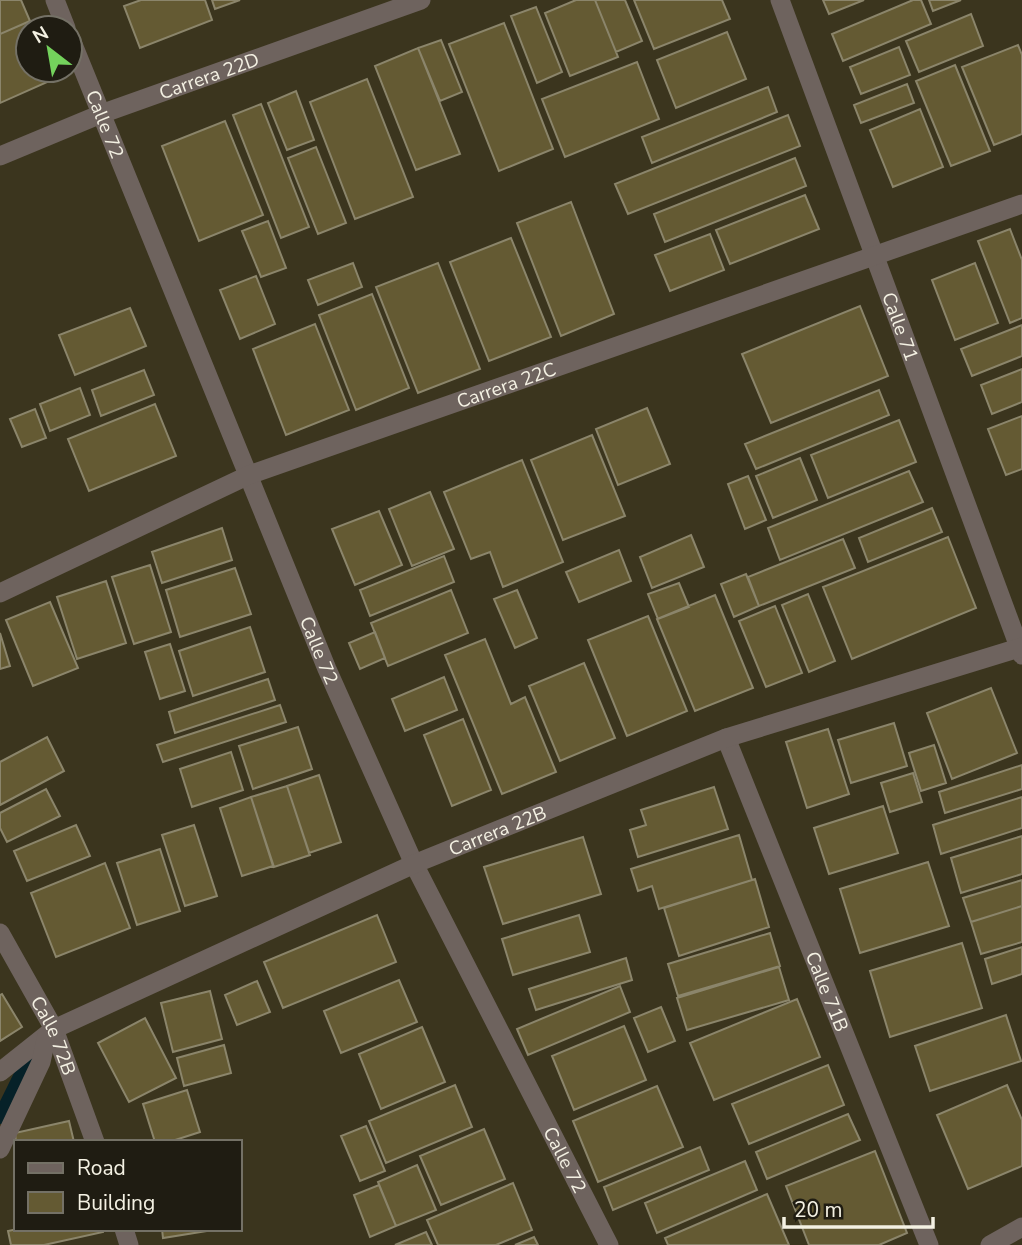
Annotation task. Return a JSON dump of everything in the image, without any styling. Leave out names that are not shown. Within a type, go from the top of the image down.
[{"type":"street","name":"Carrera 22D","points":[[0,156],[101,114],[421,0]]},
{"type":"street","name":"Calle 71","points":[[779,0],[1021,650]]},
{"type":"street","name":"Calle 72","points":[[84,72],[327,668],[414,864],[609,1245]]},
{"type":"street","name":"Carrera 22C","points":[[0,593],[249,475],[1022,204]]},
{"type":"street","name":"Carrera 22B","points":[[0,1072],[50,1032],[414,864],[726,738],[1021,650]]},
{"type":"street","name":"Calle 71B","points":[[726,738],[929,1245]]},
{"type":"street","name":"Calle 72B","points":[[0,933],[50,1032],[94,1140]]},
{"type":"street","points":[[0,1149],[41,1062],[50,1032]]},
{"type":"street","points":[[990,1245],[1022,1227]]},
{"type":"building","points":[[0,0],[21,0],[27,14],[14,14],[14,28],[0,34]]},
{"type":"building","points":[[141,0],[205,0],[212,20],[140,48],[124,6]]},
{"type":"building","points":[[212,0],[240,0],[215,9]]},
{"type":"building","points":[[576,0],[595,0],[618,57],[570,76],[545,13]]},
{"type":"building","points":[[595,0],[625,0],[642,41],[616,52]]},
{"type":"building","points":[[634,0],[722,0],[730,19],[654,49]]},
{"type":"building","points":[[823,0],[864,0],[829,14]]},
{"type":"building","points":[[913,0],[921,0],[931,24],[843,61],[832,34]]},
{"type":"building","points":[[929,0],[961,0],[933,11]]},
{"type":"building","points":[[536,7],[562,72],[537,83],[511,16]]},
{"type":"building","points":[[971,14],[983,46],[919,72],[906,41]]},
{"type":"building","points":[[504,23],[553,149],[499,171],[449,44]]},
{"type":"building","points":[[14,28],[14,84],[43,84],[0,103],[0,34]]},
{"type":"building","points":[[727,32],[746,79],[676,108],[657,60]]},
{"type":"building","points":[[441,40],[462,92],[440,101],[418,48]]},
{"type":"building","points":[[1018,45],[1022,55],[1022,134],[994,145],[962,67]]},
{"type":"building","points":[[899,47],[910,75],[861,94],[850,67]]},
{"type":"building","points":[[418,48],[460,154],[416,170],[375,66]]},
{"type":"building","points":[[637,62],[659,119],[565,157],[542,99]]},
{"type":"building","points":[[955,65],[990,151],[951,166],[916,81]]},
{"type":"building","points":[[367,79],[413,197],[355,219],[310,102]]},
{"type":"building","points":[[907,84],[914,103],[861,123],[854,105]]},
{"type":"building","points":[[768,87],[777,112],[652,163],[642,137]]},
{"type":"building","points":[[296,91],[314,140],[287,150],[268,103]]},
{"type":"building","points":[[261,104],[309,227],[281,238],[233,115]]},
{"type":"building","points":[[920,109],[943,167],[893,187],[870,130]]},
{"type":"building","points":[[788,115],[800,146],[628,214],[615,184]]},
{"type":"building","points":[[225,121],[263,215],[199,241],[162,146]]},
{"type":"building","points":[[316,147],[346,223],[318,234],[288,158]]},
{"type":"building","points":[[795,158],[806,186],[665,242],[654,214]]},
{"type":"building","points":[[805,195],[819,229],[730,264],[716,230]]},
{"type":"building","points":[[571,202],[614,314],[561,336],[517,223]]},
{"type":"building","points":[[268,221],[286,268],[261,277],[242,231]]},
{"type":"building","points":[[1010,229],[1022,260],[1022,318],[1010,323],[978,241]]},
{"type":"building","points":[[710,234],[724,270],[670,291],[655,255]]},
{"type":"building","points":[[511,238],[551,337],[489,361],[450,262]]},
{"type":"building","points":[[353,263],[362,287],[318,305],[308,280]]},
{"type":"building","points":[[438,263],[480,369],[418,393],[376,287]]},
{"type":"building","points":[[975,263],[998,323],[955,340],[932,280]]},
{"type":"building","points":[[256,276],[275,324],[240,339],[220,290]]},
{"type":"building","points":[[372,294],[409,388],[356,410],[319,315]]},
{"type":"building","points":[[860,306],[888,376],[771,423],[742,354]]},
{"type":"building","points":[[130,308],[146,346],[75,375],[59,335]]},
{"type":"building","points":[[315,324],[349,410],[286,435],[253,349]]},
{"type":"building","points":[[1022,325],[1022,356],[972,376],[961,349]]},
{"type":"building","points":[[1022,369],[1022,402],[992,414],[981,385]]},
{"type":"building","points":[[144,370],[154,395],[101,416],[92,390]]},
{"type":"building","points":[[80,388],[90,415],[50,431],[40,404]]},
{"type":"building","points":[[879,390],[889,415],[756,469],[745,444]]},
{"type":"building","points":[[155,404],[176,456],[89,491],[68,439]]},
{"type":"building","points":[[647,408],[670,464],[618,485],[596,429]]},
{"type":"building","points":[[35,409],[46,438],[22,447],[10,419]]},
{"type":"building","points":[[1022,416],[1022,469],[1006,475],[988,429]]},
{"type":"building","points":[[899,420],[916,462],[828,498],[811,455]]},
{"type":"building","points":[[592,435],[625,516],[563,540],[531,460]]},
{"type":"building","points":[[800,458],[817,500],[773,518],[756,476]]},
{"type":"building","points":[[522,460],[563,562],[503,587],[490,552],[471,559],[444,492]]},
{"type":"building","points":[[909,471],[923,502],[780,560],[768,528]]},
{"type":"building","points":[[748,476],[766,520],[745,529],[728,484]]},
{"type":"building","points":[[430,492],[454,549],[412,566],[389,509]]},
{"type":"building","points":[[932,508],[942,532],[868,562],[859,538]]},
{"type":"building","points":[[379,511],[402,565],[355,585],[332,529]]},
{"type":"building","points":[[222,528],[232,560],[162,583],[152,552]]},
{"type":"building","points":[[691,535],[704,567],[652,588],[640,557]]},
{"type":"building","points":[[948,537],[976,608],[852,659],[823,587]]},
{"type":"building","points":[[843,539],[855,568],[759,606],[748,577]]},
{"type":"building","points":[[619,550],[631,581],[579,602],[566,572]]},
{"type":"building","points":[[444,556],[454,582],[370,616],[360,590]]},
{"type":"building","points":[[150,565],[171,632],[134,644],[112,577]]},
{"type":"building","points":[[235,568],[251,614],[180,637],[166,590]]},
{"type":"building","points":[[746,574],[759,606],[734,617],[721,584]]},
{"type":"building","points":[[106,581],[126,643],[77,659],[57,597]]},
{"type":"building","points":[[679,583],[689,607],[658,619],[648,594]]},
{"type":"building","points":[[451,590],[468,633],[388,666],[371,623]]},
{"type":"building","points":[[517,590],[537,638],[515,648],[494,599]]},
{"type":"building","points":[[808,594],[835,661],[809,672],[782,605]]},
{"type":"building","points":[[715,595],[753,688],[695,711],[657,619]]},
{"type":"building","points":[[50,602],[78,668],[33,686],[6,620]]},
{"type":"building","points":[[775,606],[802,673],[766,687],[739,621]]},
{"type":"building","points":[[648,616],[687,711],[627,736],[588,640]]},
{"type":"building","points":[[250,627],[265,672],[193,696],[179,651]]},
{"type":"building","points":[[375,632],[385,658],[360,669],[349,643]]},
{"type":"building","points":[[0,633],[10,666],[0,669]]},
{"type":"building","points":[[485,639],[511,704],[525,697],[556,772],[502,794],[445,655]]},
{"type":"building","points":[[170,644],[185,691],[160,699],[145,652]]},
{"type":"building","points":[[584,663],[615,738],[560,761],[529,686]]},
{"type":"building","points":[[444,677],[457,710],[405,731],[392,699]]},
{"type":"building","points":[[268,679],[275,700],[175,733],[169,712]]},
{"type":"building","points":[[991,688],[1017,753],[952,779],[927,713]]},
{"type":"building","points":[[280,705],[286,722],[163,762],[157,745]]},
{"type":"building","points":[[463,719],[491,790],[452,806],[424,735]]},
{"type":"building","points":[[894,723],[907,766],[851,783],[838,740]]},
{"type":"building","points":[[298,727],[312,769],[253,789],[239,746]]},
{"type":"building","points":[[828,729],[849,794],[807,808],[786,742]]},
{"type":"building","points":[[47,737],[64,771],[0,805],[0,762]]},
{"type":"building","points":[[934,745],[946,783],[921,791],[909,753]]},
{"type":"building","points":[[231,752],[243,790],[192,807],[180,769]]},
{"type":"building","points":[[1022,765],[1022,789],[945,813],[939,792]]},
{"type":"building","points":[[913,773],[922,802],[890,812],[881,783]]},
{"type":"building","points":[[319,775],[341,842],[309,853],[287,786]]},
{"type":"building","points":[[287,786],[310,855],[274,867],[251,797]]},
{"type":"building","points":[[714,787],[728,829],[638,857],[630,830],[646,825],[641,810]]},
{"type":"building","points":[[46,789],[60,816],[7,842],[0,828],[0,813]]},
{"type":"building","points":[[251,797],[273,866],[242,876],[220,808]]},
{"type":"building","points":[[1022,797],[1022,828],[941,854],[933,825]]},
{"type":"building","points":[[883,806],[898,853],[829,874],[814,828]]},
{"type":"building","points":[[76,825],[90,856],[27,881],[14,851]]},
{"type":"building","points":[[194,825],[217,896],[185,906],[162,835]]},
{"type":"building","points":[[739,835],[752,880],[659,909],[652,886],[638,891],[631,869]]},
{"type":"building","points":[[1022,836],[1022,874],[961,893],[951,858]]},
{"type":"building","points":[[583,837],[601,894],[503,924],[484,867]]},
{"type":"building","points":[[160,849],[180,911],[137,925],[117,863]]},
{"type":"building","points":[[928,862],[949,926],[860,953],[840,889]]},
{"type":"building","points":[[105,863],[130,928],[56,957],[31,893]]},
{"type":"building","points":[[755,879],[769,927],[679,956],[664,908]]},
{"type":"building","points":[[1022,880],[1022,906],[971,922],[963,898]]},
{"type":"building","points":[[1022,906],[1022,942],[981,954],[971,922]]},
{"type":"building","points":[[377,915],[396,962],[283,1008],[264,962]]},
{"type":"building","points":[[579,915],[590,952],[513,975],[502,939]]},
{"type":"building","points":[[770,933],[780,966],[678,996],[668,964]]},
{"type":"building","points":[[962,943],[982,1008],[890,1037],[870,971]]},
{"type":"building","points":[[1022,947],[1022,974],[992,984],[985,959]]},
{"type":"building","points":[[626,958],[632,980],[536,1010],[529,989]]},
{"type":"building","points":[[779,967],[789,1000],[687,1030],[677,998]]},
{"type":"building","points":[[399,980],[417,1022],[341,1053],[324,1011]]},
{"type":"building","points":[[257,981],[270,1012],[237,1025],[225,995]]},
{"type":"building","points":[[620,986],[630,1012],[528,1055],[517,1029]]},
{"type":"building","points":[[210,991],[222,1039],[173,1052],[161,1003]]},
{"type":"building","points":[[2,994],[22,1027],[0,1041],[0,995]]},
{"type":"building","points":[[797,999],[820,1057],[714,1100],[690,1043]]},
{"type":"building","points":[[661,1007],[675,1041],[648,1052],[634,1018]]},
{"type":"building","points":[[1006,1015],[1021,1061],[930,1091],[915,1046]]},
{"type":"building","points":[[145,1018],[176,1078],[129,1102],[98,1043]]},
{"type":"building","points":[[624,1026],[646,1080],[574,1110],[552,1056]]},
{"type":"building","points":[[422,1027],[445,1082],[381,1109],[359,1054]]},
{"type":"building","points":[[224,1045],[231,1073],[184,1086],[177,1058]]},
{"type":"building","points":[[828,1065],[844,1105],[749,1144],[732,1104]]},
{"type":"building","points":[[455,1085],[472,1127],[386,1163],[369,1121]]},
{"type":"building","points":[[1007,1085],[1022,1120],[1022,1166],[968,1189],[937,1115]]},
{"type":"building","points":[[657,1086],[683,1147],[598,1182],[573,1121]]},
{"type":"building","points":[[187,1090],[200,1132],[175,1140],[154,1140],[143,1104]]},
{"type":"building","points":[[848,1114],[860,1140],[767,1179],[756,1152]]},
{"type":"building","points":[[69,1121],[74,1140],[16,1140],[15,1133]]},
{"type":"building","points":[[366,1126],[385,1171],[360,1181],[341,1136]]},
{"type":"building","points":[[484,1129],[505,1179],[441,1205],[420,1156]]},
{"type":"building","points":[[700,1147],[709,1170],[613,1210],[604,1187]]},
{"type":"building","points":[[875,1151],[907,1233],[879,1245],[809,1245],[786,1186]]},
{"type":"building","points":[[745,1161],[757,1190],[657,1233],[645,1203]]},
{"type":"building","points":[[417,1165],[436,1210],[396,1226],[378,1182]]},
{"type":"building","points":[[513,1183],[532,1230],[496,1245],[438,1245],[427,1220]]},
{"type":"building","points":[[379,1185],[396,1226],[370,1237],[354,1195]]},
{"type":"building","points":[[767,1194],[789,1245],[668,1245],[665,1238]]},
{"type":"building","points":[[8,1231],[103,1232],[44,1245],[11,1245]]},
{"type":"building","points":[[162,1231],[207,1231],[163,1238]]},
{"type":"building","points":[[426,1232],[432,1245],[395,1245]]},
{"type":"building","points":[[534,1237],[538,1245],[515,1245]]},
{"type":"waterway","points":[[0,1117],[35,1046]]}]
